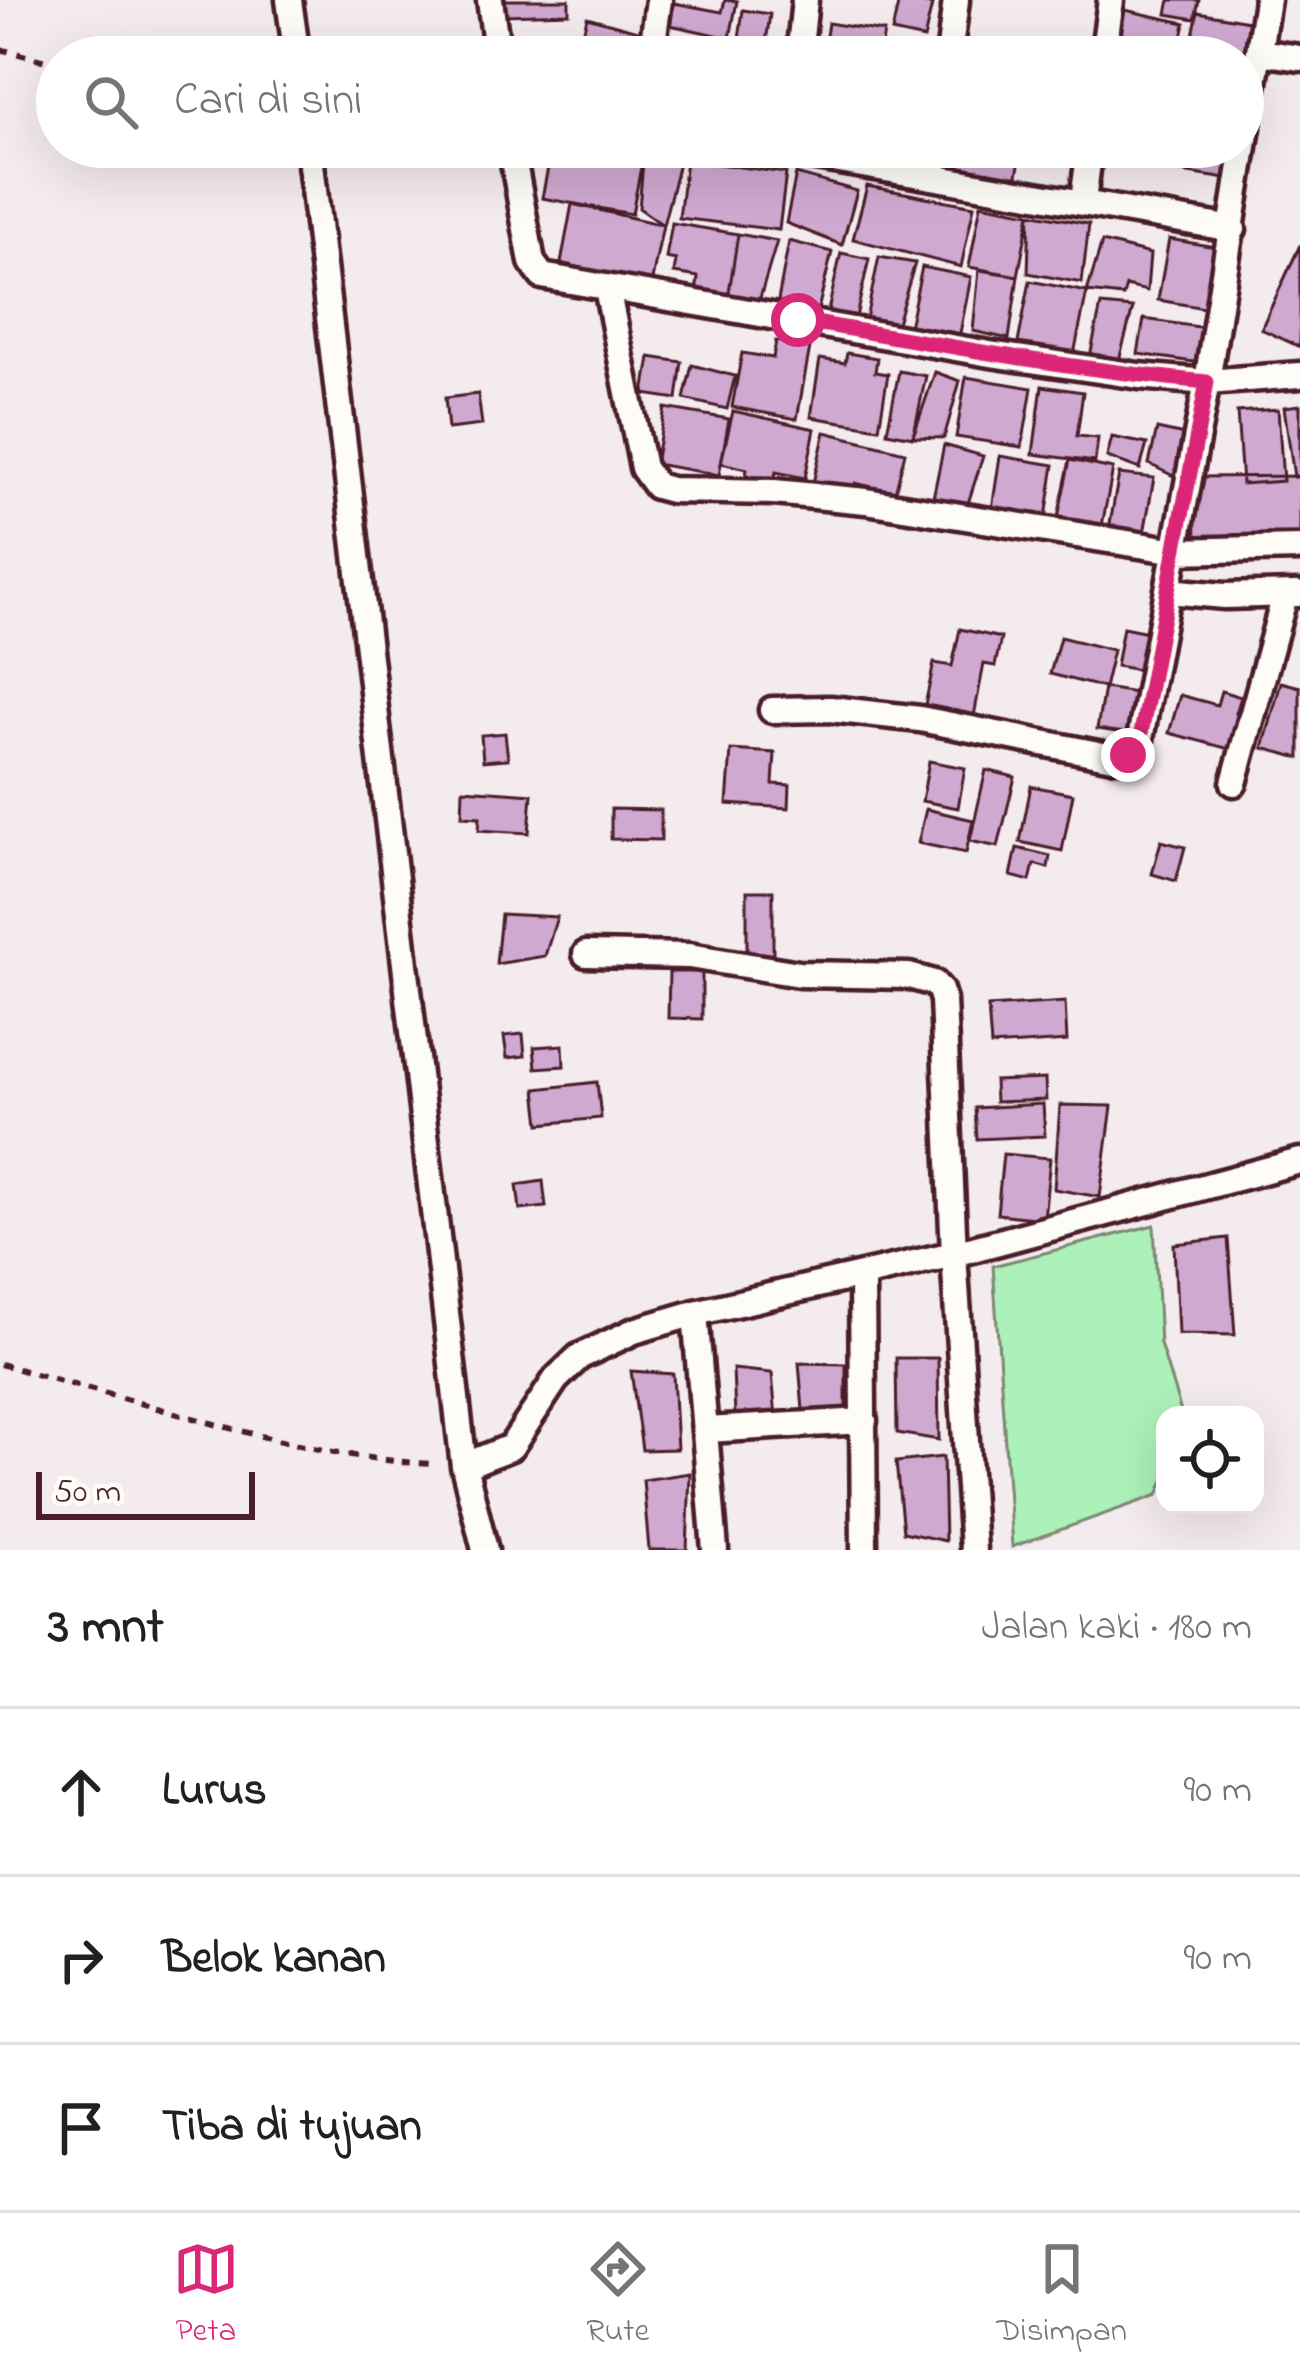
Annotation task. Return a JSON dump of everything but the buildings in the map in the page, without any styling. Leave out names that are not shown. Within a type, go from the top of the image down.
[{"type":"street","points":[[289,0],[293,36]]},
{"type":"street","points":[[490,0],[495,36]]},
{"type":"street","points":[[654,36],[659,0]]},
{"type":"street","points":[[801,36],[805,0]]},
{"type":"street","points":[[952,36],[956,0]]},
{"type":"street","points":[[1105,36],[1111,0]]},
{"type":"street","points":[[1262,36],[1267,0]]},
{"type":"street","points":[[1264,53],[1300,58]]},
{"type":"street","points":[[311,168],[464,1466],[485,1550]]},
{"type":"street","points":[[515,168],[532,262],[537,273],[550,278],[1139,376],[1207,382],[1300,375]]},
{"type":"street","points":[[887,168],[1233,229]]},
{"type":"street","points":[[934,177],[935,168]]},
{"type":"street","points":[[1083,201],[1087,168]]},
{"type":"street","points":[[772,710],[830,709],[920,718],[1119,758],[1136,749],[1177,551],[1242,168]]},
{"type":"street","points":[[608,288],[643,468],[656,486],[866,501],[1177,551],[1300,548]]},
{"type":"street","points":[[1168,591],[1225,596],[1293,594],[1234,783]]},
{"type":"street","points":[[586,955],[688,956],[799,974],[896,974],[924,978],[940,989],[973,1550]]},
{"type":"street","points":[[464,1466],[511,1447],[556,1379],[579,1357],[634,1330],[954,1254],[1300,1161]]},
{"type":"street","points":[[862,1276],[864,1550]]},
{"type":"street","points":[[695,1313],[715,1550]]},
{"type":"street","points":[[706,1430],[864,1421]]},
{"type":"path","points":[[0,49],[36,58]]},
{"type":"path","points":[[0,1364],[346,1456],[464,1466]]},
{"type":"green space","points":[[1154,1225],[1160,1344],[1179,1406],[1156,1406],[1156,1496],[1012,1547],[993,1266]]},
{"type":"route","points":[[798,320],[990,354],[1207,382],[1140,739],[1128,755]]}]
